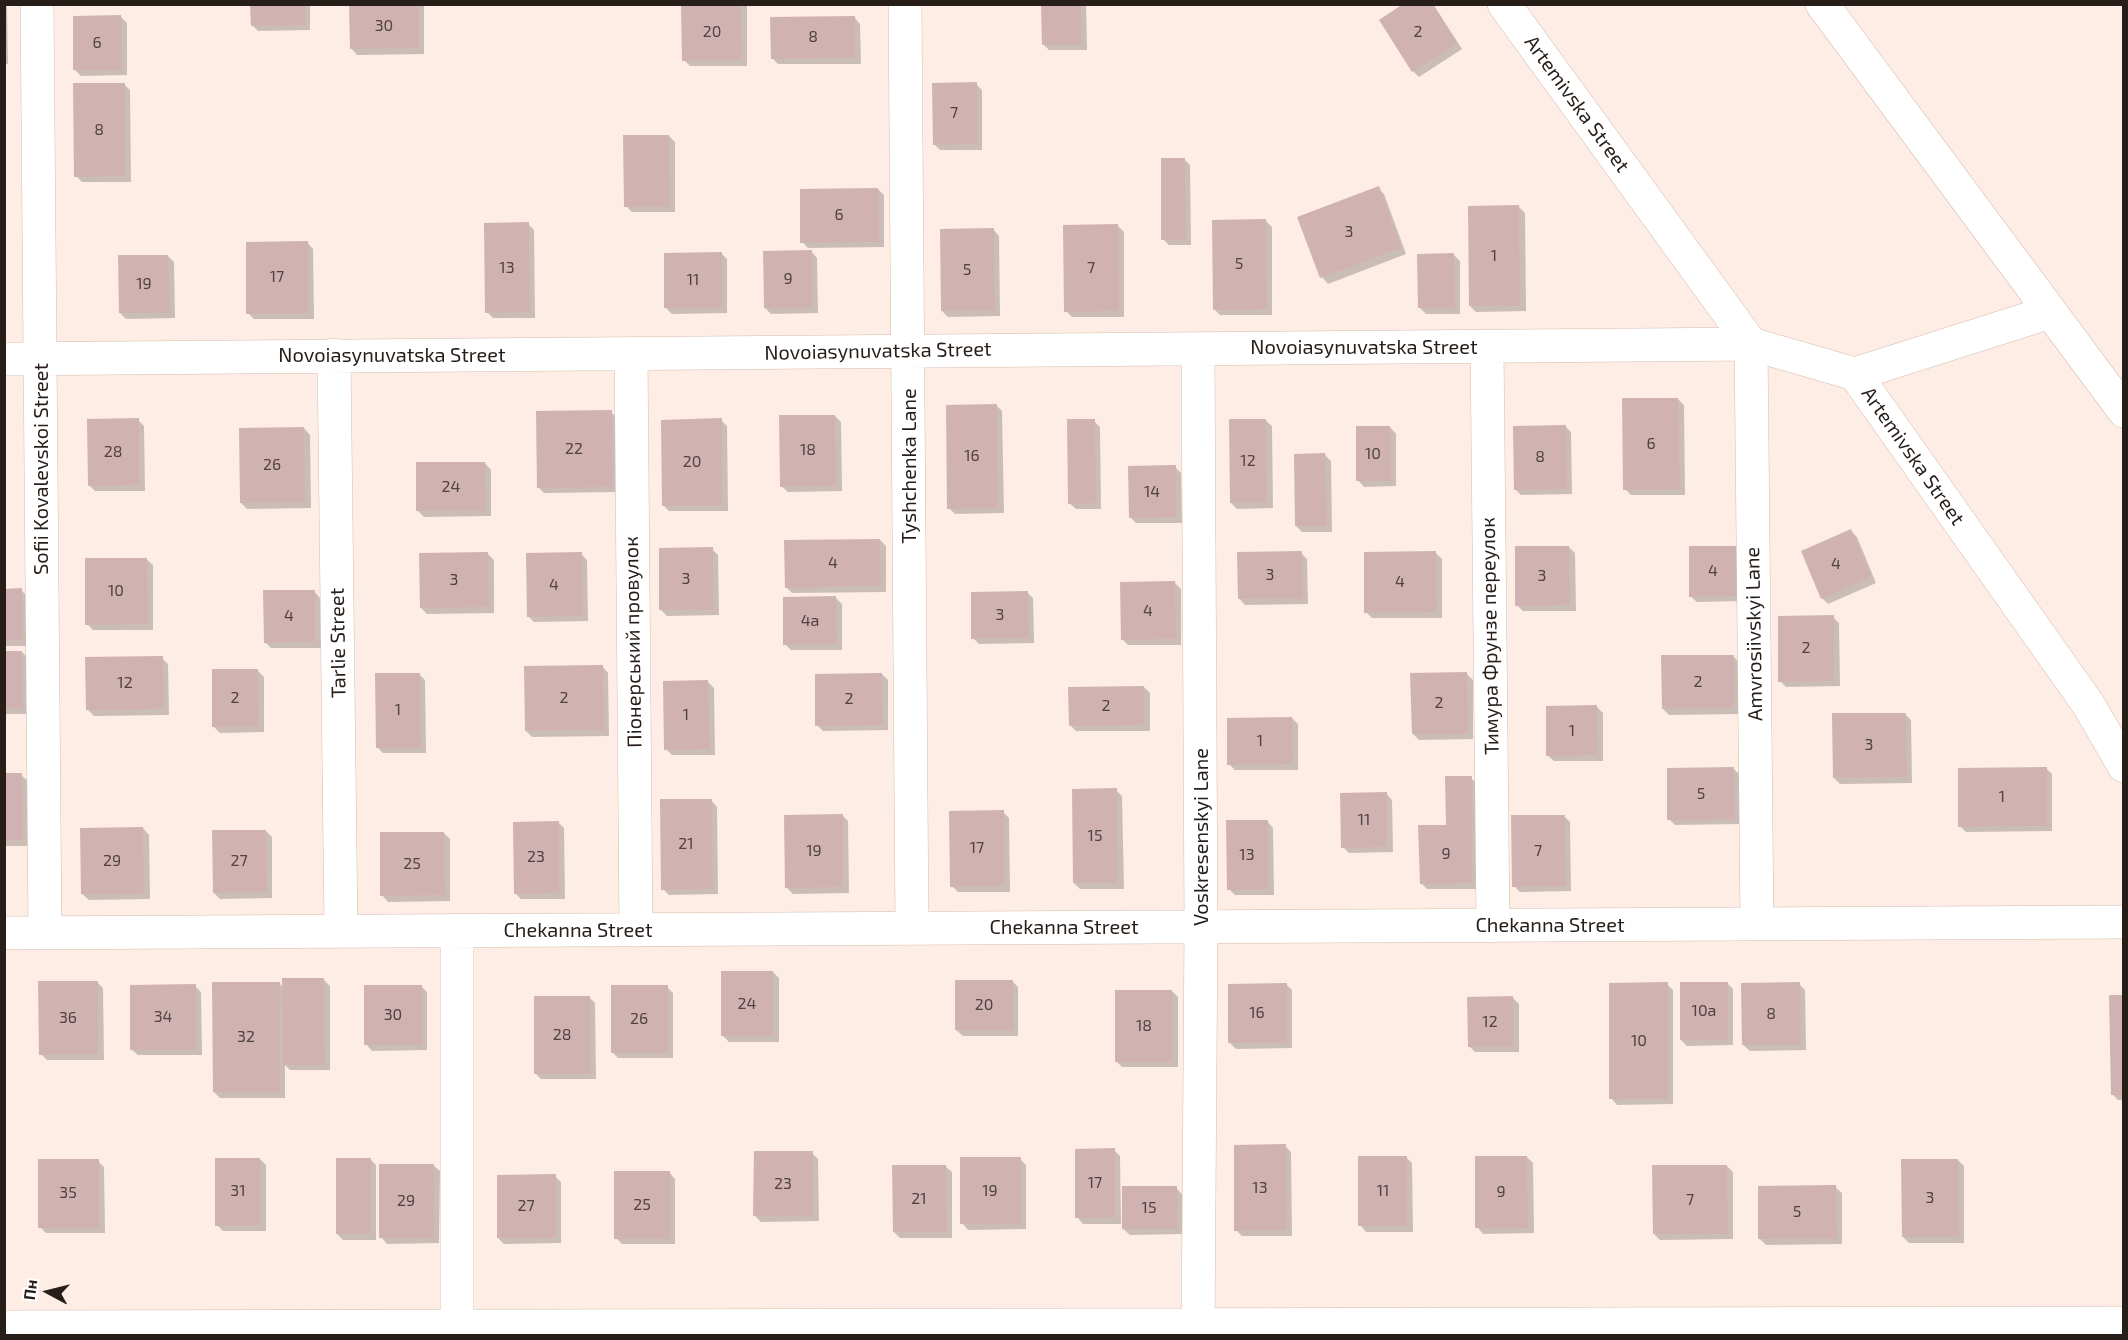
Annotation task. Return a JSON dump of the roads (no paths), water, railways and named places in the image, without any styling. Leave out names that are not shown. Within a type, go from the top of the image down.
[{"type":"street","name":"Sofii Kovalevskoi Street","points":[[37,4],[45,933]]},
{"type":"street","name":"Tyshchenka Lane","points":[[905,4],[912,928]]},
{"type":"street","name":"Artemivska Street","points":[[1504,4],[1751,344],[1855,374],[2088,704],[2124,766]]},
{"type":"street","points":[[1822,4],[2124,411]]},
{"type":"street","points":[[1855,374],[2050,312]]},
{"type":"street","name":"Novoiasynuvatska Street","points":[[4,360],[334,355],[1751,344]]},
{"type":"street","name":"Amvrosiivskyi Lane","points":[[1751,344],[1757,924]]},
{"type":"street","name":"Тимура Фрунзе переулок","points":[[1487,346],[1493,926]]},
{"type":"street","name":"Voskresenskyi Lane","points":[[1198,349],[1201,927],[1198,1330]]},
{"type":"street","name":"Пiонерський провулок","points":[[631,354],[636,930]]},
{"type":"street","name":"Tarlie Street","points":[[334,355],[341,931]]},
{"type":"street","name":"Chekanna Street","points":[[4,933],[2124,922]]},
{"type":"street","points":[[457,930],[457,1326]]},
{"type":"street","points":[[4,1327],[50,1332],[457,1326],[623,1331],[1770,1329],[2124,1323]]}]
